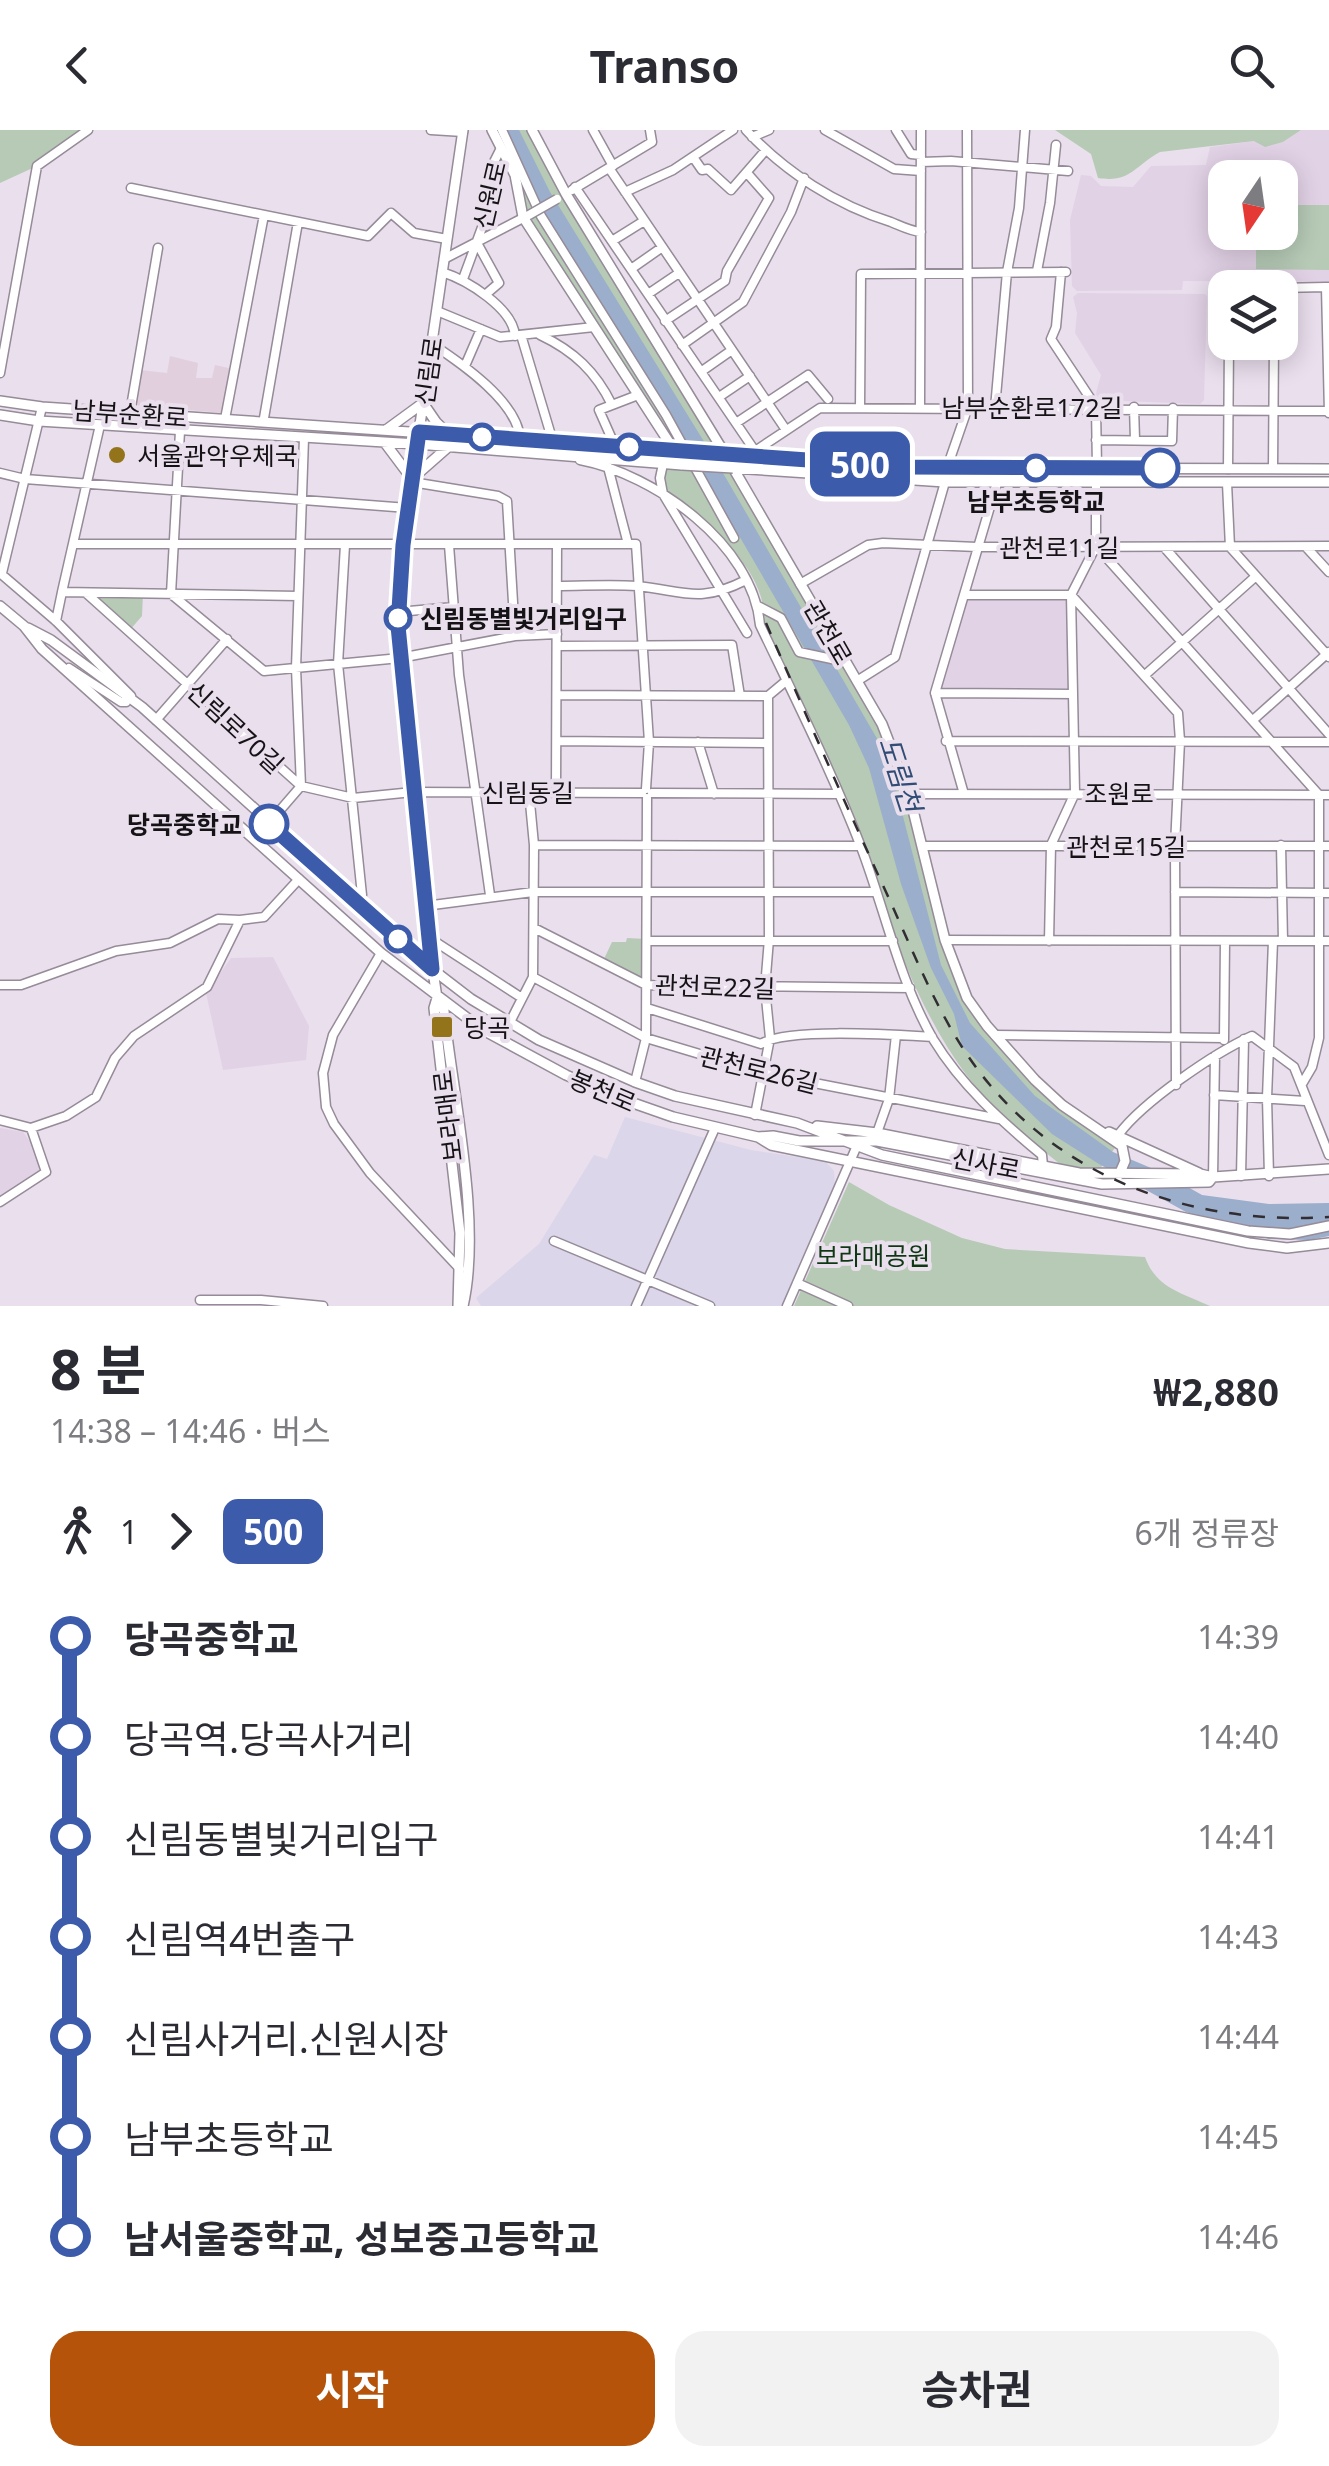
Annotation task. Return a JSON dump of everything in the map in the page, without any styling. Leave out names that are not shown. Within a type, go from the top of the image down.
[{"type":"main road","points":[[492,130],[520,192],[526,216],[674,450]]},
{"type":"main road","name":"관천로","points":[[532,130],[562,197],[725,454],[882,724],[909,794],[945,940],[968,998],[1035,1080],[1122,1146],[1125,1156],[1119,1175]]},
{"type":"main road","name":"신림로","points":[[437,998],[413,792],[398,612],[408,508],[463,131]]},
{"type":"main road","name":"남부순환로","points":[[0,400],[130,413],[920,467],[1329,469]]},
{"type":"main road","points":[[381,429],[423,403],[449,435]]},
{"type":"main road","name":"남부순환로","points":[[0,415],[39,421],[944,482],[1329,482]]},
{"type":"main road","points":[[386,443],[412,480],[449,447]]},
{"type":"main road","points":[[701,466],[708,460],[702,452]]},
{"type":"main road","points":[[792,472],[786,464],[794,459]]},
{"type":"main road","name":"봉천로","points":[[2,610],[51,640],[142,707],[432,969],[509,1024],[572,1057],[676,1096],[797,1124],[882,1156],[1248,1231],[1290,1234],[1329,1226]]},
{"type":"main road","name":"봉천로","points":[[24,626],[42,649],[381,953],[483,1030],[566,1075],[616,1098],[673,1117],[758,1137],[771,1145],[1249,1243],[1287,1248],[1329,1243]]},
{"type":"main road","points":[[261,843],[276,841],[271,825]]},
{"type":"main road","points":[[308,887],[305,871],[322,873]]},
{"type":"main road","name":"보라매로","points":[[437,998],[434,1008],[457,1201],[463,1306]]},
{"type":"main road","name":"보라매로","points":[[437,998],[444,1010],[467,1203],[463,1306]]},
{"type":"main road","points":[[673,1117],[660,1109],[658,1102],[676,1096]]},
{"type":"main road","name":"신사로","points":[[797,1124],[876,1133],[1044,1166],[1060,1174],[1195,1174],[1211,1180]]},
{"type":"main road","name":"관천로","points":[[1102,1130],[1119,1134],[1195,1174]]},
{"type":"main road","name":"신사로","points":[[758,1137],[799,1142],[878,1141],[1120,1185],[1329,1169]]},
{"type":"street","points":[[0,373],[37,166],[88,130]]},
{"type":"street","points":[[431,130],[463,131]]},
{"type":"street","points":[[502,130],[542,216],[620,340],[734,538]]},
{"type":"street","points":[[593,130],[610,167],[661,248],[786,430]]},
{"type":"street","points":[[562,197],[652,142],[650,130]]},
{"type":"street","points":[[625,192],[693,157],[733,130]]},
{"type":"street","points":[[769,130],[749,133],[764,152],[843,205],[870,218],[921,232]]},
{"type":"street","points":[[825,130],[894,170],[921,163],[966,163],[1068,171]]},
{"type":"street","points":[[896,130],[921,163]]},
{"type":"street","points":[[920,407],[921,130]]},
{"type":"street","points":[[950,459],[968,407],[967,130]]},
{"type":"street","points":[[994,408],[1025,130]]},
{"type":"street","points":[[1037,271],[1056,145]]},
{"type":"street","name":"신원로","points":[[477,243],[492,196],[492,163],[501,148]]},
{"type":"street","points":[[693,157],[702,170],[708,169],[731,190],[764,152]]},
{"type":"street","points":[[666,321],[725,281],[769,198],[747,173]]},
{"type":"street","points":[[682,345],[743,302],[791,212],[804,178]]},
{"type":"street","points":[[576,187],[755,454]]},
{"type":"street","points":[[131,188],[368,236],[391,212],[414,233],[447,238]]},
{"type":"street","name":"신원로","points":[[444,260],[562,197]]},
{"type":"street","points":[[226,419],[264,215]]},
{"type":"street","points":[[612,241],[644,221]]},
{"type":"street","points":[[262,420],[298,222]]},
{"type":"street","points":[[462,279],[477,243]]},
{"type":"street","points":[[477,243],[499,283],[485,296]]},
{"type":"street","points":[[130,413],[158,248]]},
{"type":"street","points":[[630,269],[661,248]]},
{"type":"street","points":[[442,272],[462,279],[514,325],[553,442]]},
{"type":"street","points":[[860,408],[861,274],[1064,272],[1051,339],[1096,407],[1097,468]]},
{"type":"street","points":[[648,294],[679,273]]},
{"type":"street","points":[[1298,288],[1327,287],[1328,412]]},
{"type":"street","points":[[436,312],[500,337],[594,327]]},
{"type":"street","points":[[465,366],[481,329]]},
{"type":"street","points":[[536,334],[554,342],[598,376],[612,405]]},
{"type":"street","points":[[432,344],[465,366],[509,410],[519,425],[520,439]]},
{"type":"street","points":[[702,370],[732,350]]},
{"type":"street","points":[[1228,360],[1228,469]]},
{"type":"street","points":[[1274,360],[1274,468]]},
{"type":"street","points":[[736,423],[808,375],[828,398]]},
{"type":"street","points":[[719,397],[750,376]]},
{"type":"street","points":[[615,446],[599,410],[638,395]]},
{"type":"street","points":[[42,406],[1,573],[56,621],[142,707]]},
{"type":"street","name":"남부순환로172길","points":[[755,454],[820,408],[1096,407],[1328,412]]},
{"type":"street","points":[[1134,408],[1135,440]]},
{"type":"street","points":[[1096,440],[1172,440],[1172,408]]},
{"type":"street","points":[[56,621],[100,425]]},
{"type":"street","points":[[171,594],[180,430]]},
{"type":"street","points":[[271,825],[301,786],[296,668],[304,438]]},
{"type":"street","points":[[546,455],[608,466],[686,508],[708,529],[746,580],[758,606],[760,625],[860,846],[910,988],[932,1037],[962,1080],[999,1119],[1042,1155],[1044,1166]]},
{"type":"street","points":[[664,464],[660,478],[663,494],[747,633]]},
{"type":"street","points":[[608,466],[632,544],[639,586],[648,742],[646,1038],[634,1082]]},
{"type":"street","points":[[0,472],[25,479],[408,508]]},
{"type":"street","points":[[412,480],[498,496],[508,502],[514,636]]},
{"type":"street","points":[[857,682],[895,657],[944,482]]},
{"type":"street","points":[[964,794],[934,693],[997,482]]},
{"type":"street","points":[[1049,940],[1050,845],[1074,793],[1071,595],[1096,546],[1096,482]]},
{"type":"street","points":[[1227,483],[1230,547],[1328,655],[1253,720]]},
{"type":"street","points":[[75,544],[632,544]]},
{"type":"street","points":[[556,791],[557,544]]},
{"type":"street","points":[[344,545],[338,664],[362,896],[356,903]]},
{"type":"street","points":[[449,545],[456,647],[490,895]]},
{"type":"street","name":"관천로11길","points":[[800,584],[868,545],[1329,546]]},
{"type":"street","points":[[1096,546],[1324,795],[1318,846],[1324,1038],[1302,1084]]},
{"type":"street","points":[[1306,546],[1329,572]]},
{"type":"street","points":[[1164,547],[1329,734]]},
{"type":"street","points":[[1146,675],[1255,576]]},
{"type":"street","points":[[557,586],[639,586],[679,594],[722,592],[746,580]]},
{"type":"street","points":[[62,592],[298,596]]},
{"type":"street","name":"신림로70길","points":[[86,592],[301,786],[353,798],[413,792]]},
{"type":"street","points":[[171,594],[264,671],[400,658],[514,636],[557,634]]},
{"type":"street","points":[[964,596],[1071,595],[1178,713],[1176,1085]]},
{"type":"street","points":[[758,606],[781,618],[798,652],[846,662]]},
{"type":"street","points":[[398,612],[454,607]]},
{"type":"street","points":[[156,720],[228,639]]},
{"type":"street","points":[[557,646],[732,645],[740,696]]},
{"type":"street","points":[[60,664],[126,702],[128,696],[115,678]]},
{"type":"street","points":[[557,695],[768,696],[786,681]]},
{"type":"street","points":[[934,693],[1073,694]]},
{"type":"street","points":[[755,1115],[770,1038],[765,988],[769,940],[768,696]]},
{"type":"street","points":[[557,741],[768,743]]},
{"type":"street","points":[[946,741],[1329,742]]},
{"type":"street","points":[[698,742],[714,794]]},
{"type":"street","name":"신림동길","points":[[413,792],[838,794]]},
{"type":"street","points":[[509,1024],[533,977],[534,845],[529,792]]},
{"type":"street","name":"조원로","points":[[909,794],[1324,795]]},
{"type":"street","points":[[1268,1176],[1267,1098],[1282,893],[1281,844]]},
{"type":"street","points":[[534,845],[860,846]]},
{"type":"street","name":"관천로15길","points":[[922,846],[1329,846]]},
{"type":"street","points":[[0,986],[21,986],[116,951],[170,943],[218,919],[264,917],[299,878]]},
{"type":"street","points":[[425,906],[533,892],[876,892]]},
{"type":"street","points":[[1175,892],[1329,893]]},
{"type":"street","points":[[0,1120],[32,1128],[66,1116],[96,1097],[115,1058],[134,1036],[208,987],[240,920]]},
{"type":"street","name":"관천로22길","points":[[534,928],[646,985],[910,988]]},
{"type":"street","points":[[428,938],[522,998]]},
{"type":"street","points":[[945,940],[1329,940]]},
{"type":"street","points":[[648,941],[893,941]]},
{"type":"street","points":[[1224,1050],[1225,941]]},
{"type":"street","points":[[381,953],[333,1035],[323,1073],[326,1107],[370,1173],[460,1270]]},
{"type":"street","name":"관천로26길","points":[[533,977],[646,1038],[763,1073],[999,1119]]},
{"type":"street","points":[[646,1008],[762,1044],[770,1038],[932,1037]]},
{"type":"street","points":[[876,1133],[889,1099],[896,1035]]},
{"type":"street","points":[[995,1035],[1224,1038]]},
{"type":"street","points":[[1119,1134],[1128,1122],[1176,1085],[1224,1050],[1252,1036],[1294,1067],[1329,1155]]},
{"type":"street","points":[[1240,1176],[1244,1039]]},
{"type":"street","points":[[1211,1180],[1216,1056]]},
{"type":"street","points":[[1214,1095],[1305,1100]]},
{"type":"street","points":[[1316,1130],[1329,1123]]},
{"type":"street","points":[[0,1202],[46,1172],[32,1128]]},
{"type":"street","points":[[636,1306],[715,1128]]},
{"type":"street","points":[[787,1306],[855,1143]]},
{"type":"street","points":[[554,1241],[710,1306]]},
{"type":"street","points":[[797,1283],[848,1306]]},
{"type":"street","points":[[200,1300],[322,1306]]},
{"type":"shaded area","points":[[1301,130],[1329,130],[1329,282],[1298,282],[1298,270],[1208,270],[1208,281],[1183,281],[1182,290],[1077,291],[1072,286],[1070,220],[1081,175],[1091,176],[1101,186],[1133,187],[1151,166],[1206,165],[1210,147],[1283,142]]},
{"type":"shaded area","points":[[1078,293],[1205,294],[1204,400],[1200,404],[1098,400],[1101,375],[1075,333],[1077,313],[1073,297]]},
{"type":"shaded area","points":[[170,356],[198,363],[196,378],[212,378],[215,365],[233,369],[223,413],[135,405],[140,370],[167,373]]},
{"type":"shaded area","points":[[964,595],[1071,595],[1073,688],[936,688]]},
{"type":"shaded area","points":[[273,957],[309,1026],[306,1060],[223,1070],[206,993],[231,958]]},
{"type":"shaded area","points":[[625,1117],[751,1150],[825,1161],[834,1171],[835,1186],[783,1306],[481,1306],[476,1298],[539,1244],[594,1155],[607,1159]]},
{"type":"shaded area","points":[[0,1128],[23,1132],[34,1147],[41,1170],[0,1197]]},
{"type":"green space","points":[[0,130],[88,130],[37,166],[0,183]]},
{"type":"green space","points":[[494,130],[530,130],[881,728],[908,798],[927,879],[969,1003],[1060,1105],[1122,1138],[1092,1180],[1062,1165],[996,1109],[964,1071],[937,1029],[896,939],[835,774],[764,624],[763,604],[756,585],[732,548],[665,493],[665,470],[675,448],[529,222]]},
{"type":"green space","points":[[1055,130],[1301,130],[1283,142],[1265,147],[1254,141],[1160,152],[1125,176],[1109,179],[1098,178],[1091,154]]},
{"type":"green space","points":[[1298,205],[1329,205],[1329,270],[1256,269],[1256,250],[1298,250]]},
{"type":"green space","points":[[86,593],[143,593],[142,616],[129,631]]},
{"type":"green space","points":[[627,938],[646,939],[645,982],[604,959],[612,942],[626,942]]},
{"type":"green space","name":"보라매공원","points":[[849,1182],[962,1238],[1005,1249],[1145,1257],[1163,1283],[1210,1306],[794,1306]]},
{"type":"water","name":"도림천","points":[[501,130],[519,130],[550,192],[716,461],[879,742],[895,785],[941,965],[970,1023],[1035,1096],[1113,1152],[1202,1195],[1269,1204],[1329,1203],[1329,1236],[1269,1239],[1186,1212],[1052,1134],[962,1046],[954,1014],[931,968],[901,884],[869,768],[849,725],[741,539],[542,214]]},
{"type":"railway","points":[[766,623],[932,992],[973,1064],[1023,1120],[1061,1149],[1143,1192],[1234,1214],[1329,1217]]},
{"type":"bus line","name":"500","points":[[269,824],[432,969],[398,626],[403,545],[419,432],[906,467],[1160,468]]},
{"type":"place","name":"서울관악우체국","points":[[117,455]]},
{"type":"place","name":"남부초등학교","points":[[1036,468]]},
{"type":"place","name":"신림동별빛거리입구","points":[[398,618]]},
{"type":"place","name":"당곡중학교","points":[[269,824]]},
{"type":"place","name":"당곡","points":[[442,1027]]}]
